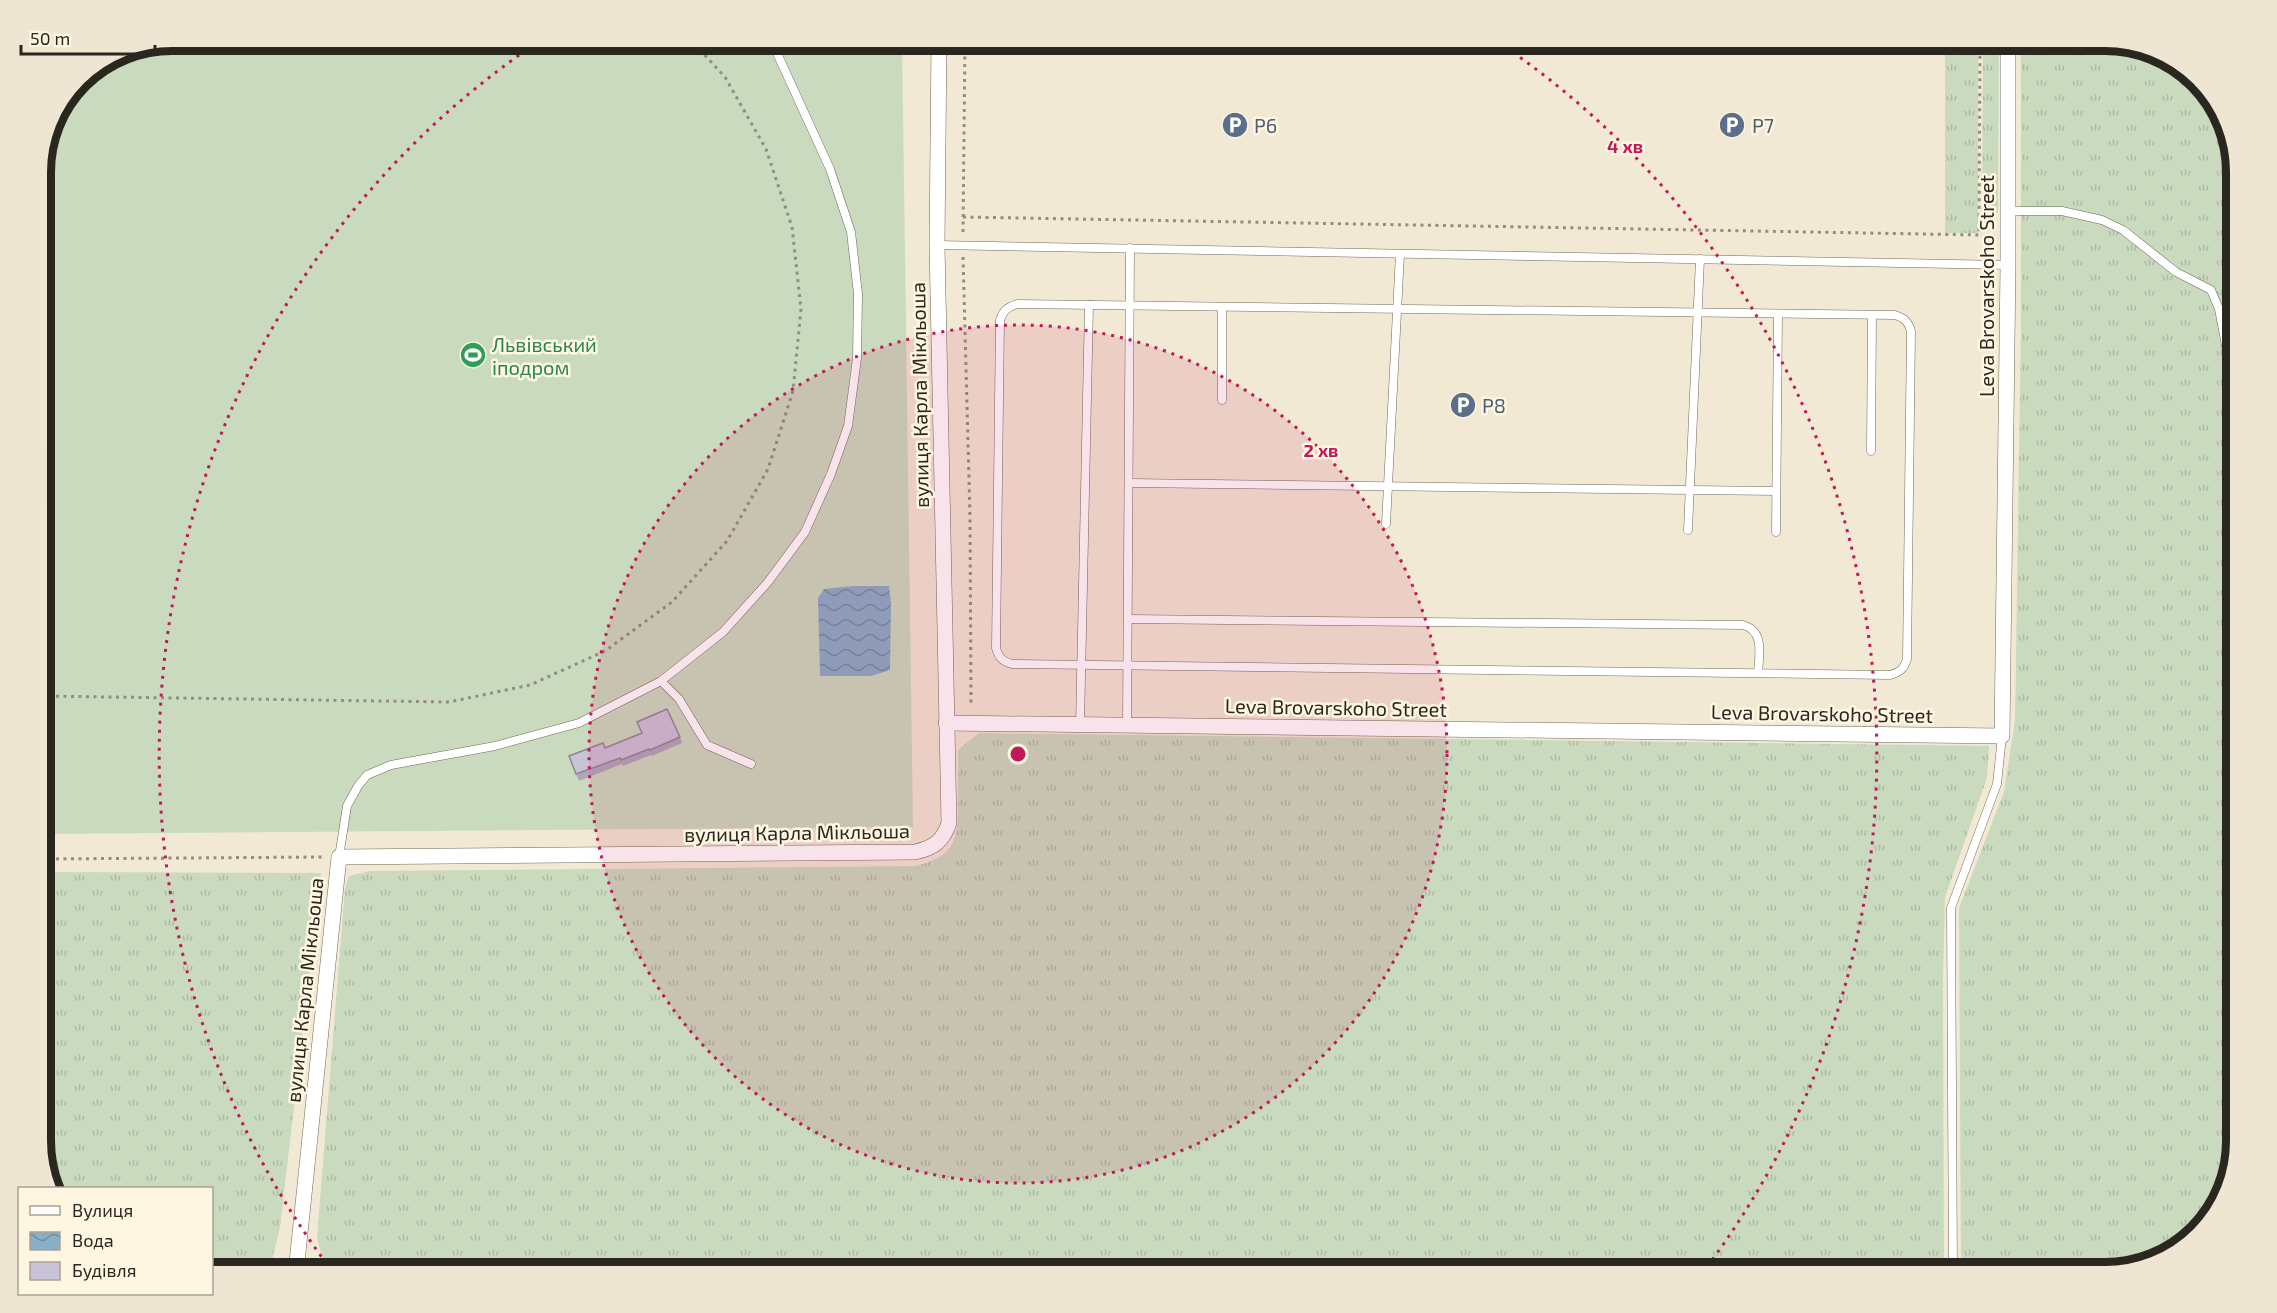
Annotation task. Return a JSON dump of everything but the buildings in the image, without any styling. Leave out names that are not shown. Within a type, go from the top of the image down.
[{"type":"street","name":"вулиця Карла Мікльоша","points":[[297,1262],[339,857],[915,852],[930,849],[945,834],[949,823],[937,245],[939,51]]},
{"type":"street","name":"Leva Brovarskoho Street","points":[[946,723],[2001,736],[2008,265],[2008,51]]},
{"type":"lane","points":[[339,857],[347,806],[367,775],[391,765],[495,746],[579,723],[661,681],[723,632],[768,582],[805,532],[831,474],[848,426],[857,358],[858,294],[851,232],[830,169],[776,51]]},
{"type":"lane","points":[[2008,211],[2062,211],[2102,220],[2123,230],[2175,272],[2211,290],[2219,309],[2226,346]]},
{"type":"lane","points":[[937,245],[2008,265]]},
{"type":"lane","points":[[1127,725],[1131,248]]},
{"type":"lane","points":[[1386,524],[1400,254]]},
{"type":"lane","points":[[1689,530],[1700,259]]},
{"type":"lane","points":[[1017,304],[1089,305],[1895,315],[1903,317],[1911,331],[1907,659],[1904,667],[1898,673],[1890,675],[1127,666],[1004,662],[998,656],[996,648],[1000,321],[1002,312],[1008,306],[1017,304]]},
{"type":"lane","points":[[1080,725],[1089,305]]},
{"type":"lane","points":[[1222,307],[1222,400]]},
{"type":"lane","points":[[1776,532],[1778,314]]},
{"type":"lane","points":[[1871,451],[1872,315]]},
{"type":"lane","points":[[1129,483],[1776,491]]},
{"type":"lane","points":[[1128,619],[1743,625],[1751,627],[1757,633],[1758,673]]},
{"type":"lane","points":[[661,681],[679,699],[707,745],[751,764]]},
{"type":"lane","points":[[1953,1262],[1952,908],[1997,783],[2001,736]]},
{"type":"path","points":[[51,696],[449,702],[530,685],[605,651],[672,602],[727,540],[768,469],[793,391],[801,309],[792,227],[766,148],[725,78],[701,51]]},
{"type":"path","points":[[965,51],[963,244],[970,516],[971,723]]},
{"type":"path","points":[[963,217],[1979,234],[1980,51]]},
{"type":"path","points":[[51,860],[339,857]]},
{"type":"green space","name":"Львівський іподром","points":[[172,51],[902,51],[913,827],[51,834],[51,164],[53,148],[63,119],[86,86],[105,71],[133,57]]},
{"type":"green space","points":[[1945,51],[1978,51],[1978,233],[1945,233]]},
{"type":"green space","points":[[1983,51],[1999,51],[1998,213],[1982,213]]},
{"type":"green space","points":[[2021,51],[2121,52],[2151,60],[2165,67],[2191,86],[2210,112],[2222,141],[2226,164],[2226,1141],[2225,1157],[2217,1187],[2201,1215],[2191,1227],[2179,1237],[2151,1253],[2121,1261],[1961,1262],[1959,908],[2004,792],[2015,720],[2021,328]]},
{"type":"green space","points":[[979,733],[1989,746],[1987,778],[1945,897],[1944,1262],[323,1262],[317,1238],[345,888],[349,876],[370,871],[916,866],[929,862],[947,851],[955,836],[958,814],[958,750]]},
{"type":"green space","points":[[51,872],[321,873],[280,1227],[271,1262],[213,1262],[213,1187],[60,1187],[51,1149]]},
{"type":"water","points":[[889,586],[890,670],[871,676],[820,676],[818,598],[824,589]]},
{"type":"place","name":"P6","points":[[1235,125]]},
{"type":"place","name":"P7","points":[[1732,125]]},
{"type":"place","name":"Львівський іподром","points":[[473,355]]},
{"type":"place","name":"P8","points":[[1463,405]]}]
